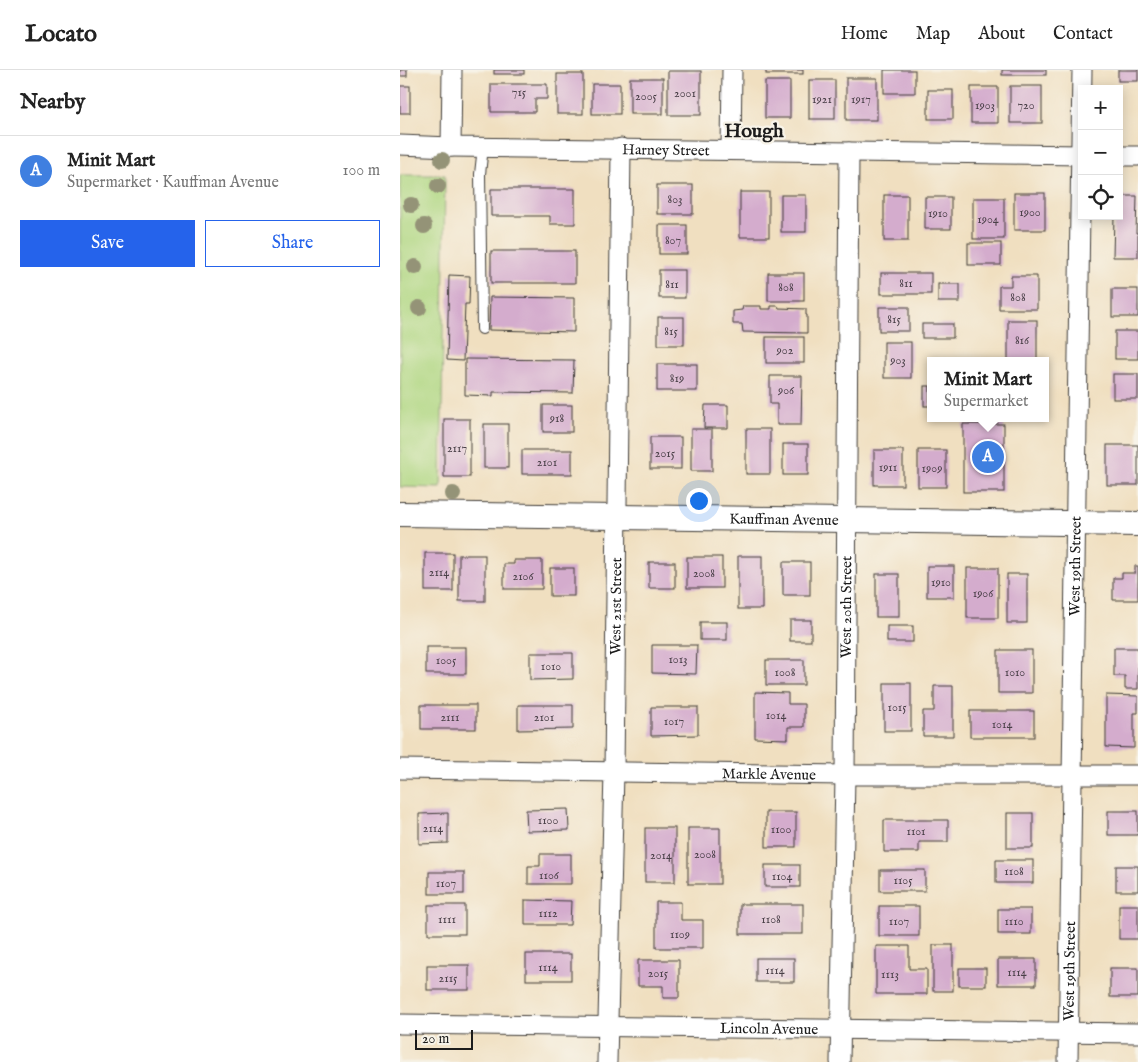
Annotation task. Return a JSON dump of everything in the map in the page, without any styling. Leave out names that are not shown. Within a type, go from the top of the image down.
[{"type":"street","points":[[451,147],[452,70]]},
{"type":"street","points":[[731,150],[732,70]]},
{"type":"street","name":"West 19th Street","points":[[1081,130],[1082,70]]},
{"type":"street","name":"Harney Street","points":[[400,145],[1078,155]]},
{"type":"street","name":"West 21st Street","points":[[606,1062],[614,772],[621,148]]},
{"type":"street","name":"West 20th Street","points":[[840,1062],[845,775],[849,152]]},
{"type":"street","points":[[1123,156],[1138,156]]},
{"type":"street","name":"West 19th Street","points":[[1068,1062],[1081,175]]},
{"type":"street","name":"Kauffman Avenue","points":[[400,514],[1138,524]]},
{"type":"street","name":"Markle Avenue","points":[[400,769],[845,775],[1138,776]]},
{"type":"street","name":"Lincoln Avenue","points":[[400,1024],[608,1025],[1138,1033]]},
{"type":"lane","points":[[482,328],[480,174],[483,147]]},
{"type":"green space","points":[[400,175],[445,175],[441,488],[400,487]]},
{"type":"building","points":[[400,70],[407,70],[407,76],[400,76]]},
{"type":"building","points":[[494,70],[524,70],[524,74],[494,74]]},
{"type":"building","points":[[766,70],[803,70],[803,74],[766,74]]},
{"type":"building","points":[[884,70],[915,70],[915,93],[884,93]]},
{"type":"building","points":[[1002,70],[1046,70],[1046,75],[1002,75]]},
{"type":"building","points":[[1118,70],[1138,70],[1138,81],[1118,81]]},
{"type":"building","points":[[668,71],[701,71],[701,115],[668,115]]},
{"type":"building","points":[[557,74],[583,74],[583,114],[557,114]]},
{"type":"building","points":[[630,78],[663,78],[663,114],[630,114]]},
{"type":"building","points":[[846,78],[877,78],[877,120],[846,120]]},
{"type":"building","points":[[809,80],[835,80],[835,119],[809,119]]},
{"type":"building","points":[[765,81],[790,81],[790,118],[765,118]]},
{"type":"building","points":[[491,84],[547,84],[547,99],[535,99],[535,112],[491,112]]},
{"type":"building","points":[[592,84],[620,84],[620,114],[592,114]]},
{"type":"building","points":[[400,86],[410,86],[410,113],[400,113]]},
{"type":"building","points":[[1010,86],[1042,86],[1042,123],[1010,123]]},
{"type":"building","points":[[971,87],[998,87],[998,123],[971,123]]},
{"type":"building","points":[[928,90],[953,90],[953,119],[928,119]]},
{"type":"building","points":[[657,185],[693,185],[693,214],[657,214]]},
{"type":"building","points":[[491,189],[575,189],[575,224],[550,224],[550,216],[491,216]]},
{"type":"building","points":[[740,192],[769,192],[769,237],[740,237]]},
{"type":"building","points":[[1014,193],[1045,193],[1045,230],[1014,230]]},
{"type":"building","points":[[781,195],[806,195],[806,232],[781,232]]},
{"type":"building","points":[[884,195],[908,195],[908,241],[884,241]]},
{"type":"building","points":[[1123,196],[1137,196],[1136,233],[1138,233],[1138,257],[1113,257],[1114,220],[1123,220]]},
{"type":"building","points":[[925,197],[951,197],[951,229],[925,229]]},
{"type":"building","points":[[973,198],[1004,198],[1004,239],[973,239]]},
{"type":"building","points":[[659,225],[687,225],[687,254],[659,254]]},
{"type":"building","points":[[968,243],[1001,243],[1001,265],[968,265]]},
{"type":"building","points":[[491,251],[575,251],[575,283],[491,283]]},
{"type":"building","points":[[659,270],[685,270],[685,298],[659,298]]},
{"type":"building","points":[[768,273],[804,273],[804,301],[768,301]]},
{"type":"building","points":[[881,273],[931,273],[931,294],[881,294]]},
{"type":"building","points":[[449,275],[470,276],[469,304],[465,304],[463,361],[447,360]]},
{"type":"building","points":[[1011,276],[1037,276],[1037,309],[999,309],[999,286],[1011,286]]},
{"type":"building","points":[[938,284],[960,284],[960,302],[938,302]]},
{"type":"building","points":[[1112,289],[1138,289],[1138,317],[1112,317]]},
{"type":"building","points":[[490,297],[574,298],[574,332],[489,330]]},
{"type":"building","points":[[743,306],[761,306],[761,309],[771,309],[771,306],[778,306],[779,308],[806,309],[807,333],[743,332],[742,324],[733,324],[733,311],[742,310]]},
{"type":"building","points":[[879,307],[909,307],[909,331],[879,331]]},
{"type":"building","points":[[658,317],[684,317],[684,345],[658,345]]},
{"type":"building","points":[[1008,320],[1037,320],[1037,357],[1008,357]]},
{"type":"building","points":[[922,324],[953,324],[953,338],[922,338]]},
{"type":"building","points":[[1115,331],[1138,331],[1138,359],[1115,359]]},
{"type":"building","points":[[766,337],[804,337],[804,363],[766,363]]},
{"type":"building","points":[[884,342],[911,342],[911,378],[884,378]]},
{"type":"building","points":[[465,359],[574,360],[573,393],[493,392],[493,396],[465,395]]},
{"type":"building","points":[[657,364],[697,364],[697,391],[657,391]]},
{"type":"building","points":[[1113,374],[1138,374],[1138,399],[1113,399]]},
{"type":"building","points":[[770,376],[802,376],[801,425],[777,425],[777,404],[770,404]]},
{"type":"building","points":[[924,386],[927,386],[927,406],[924,406]]},
{"type":"building","points":[[543,405],[572,405],[572,432],[543,432]]},
{"type":"building","points":[[705,405],[728,405],[728,428],[704,428]]},
{"type":"building","points":[[444,419],[470,419],[470,477],[444,477]]},
{"type":"building","points":[[484,424],[508,424],[508,468],[484,468]]},
{"type":"building","points":[[963,424],[1004,424],[1004,492],[963,492]]},
{"type":"building","points":[[691,429],[712,429],[712,471],[691,471]]},
{"type":"building","points":[[746,429],[770,429],[770,474],[746,474]]},
{"type":"building","points":[[650,437],[681,437],[681,469],[650,469]]},
{"type":"building","points":[[783,444],[808,444],[808,475],[783,475]]},
{"type":"building","points":[[1107,445],[1138,445],[1138,485],[1107,485]]},
{"type":"building","points":[[522,450],[572,450],[572,474],[522,474]]},
{"type":"building","points":[[874,450],[903,450],[903,485],[874,485]]},
{"type":"building","points":[[918,450],[946,450],[946,487],[918,487]]},
{"type":"building","points":[[425,553],[453,553],[453,591],[425,591]]},
{"type":"building","points":[[459,555],[485,555],[485,601],[459,601]]},
{"type":"building","points":[[738,556],[762,556],[762,609],[738,609]]},
{"type":"building","points":[[687,557],[722,557],[722,588],[687,588]]},
{"type":"building","points":[[514,560],[542,560],[542,589],[504,589],[504,564],[514,564]]},
{"type":"building","points":[[649,562],[675,562],[675,588],[649,588]]},
{"type":"building","points":[[783,562],[810,562],[810,595],[783,595]]},
{"type":"building","points":[[927,566],[954,566],[954,597],[927,597]]},
{"type":"building","points":[[1135,566],[1138,566],[1138,600],[1113,600],[1113,578],[1122,578],[1122,573],[1135,573]]},
{"type":"building","points":[[550,568],[574,568],[574,596],[550,596]]},
{"type":"building","points":[[967,568],[998,568],[998,618],[967,618]]},
{"type":"building","points":[[876,574],[899,574],[899,617],[876,617]]},
{"type":"building","points":[[1007,574],[1027,574],[1027,623],[1007,623]]},
{"type":"building","points":[[790,620],[811,620],[811,641],[790,641]]},
{"type":"building","points":[[700,622],[727,622],[727,640],[700,640]]},
{"type":"building","points":[[887,626],[913,626],[913,642],[887,642]]},
{"type":"building","points":[[652,645],[697,645],[696,674],[652,673]]},
{"type":"building","points":[[426,647],[466,647],[466,674],[426,674]]},
{"type":"building","points":[[1114,648],[1138,648],[1138,689],[1125,689],[1125,676],[1114,676]]},
{"type":"building","points":[[998,650],[1032,650],[1032,693],[998,693]]},
{"type":"building","points":[[530,653],[573,653],[573,679],[530,680]]},
{"type":"building","points":[[766,660],[804,660],[804,685],[766,685]]},
{"type":"building","points":[[884,683],[911,683],[911,731],[884,731]]},
{"type":"building","points":[[934,686],[953,686],[953,736],[923,736],[923,711],[934,711]]},
{"type":"building","points":[[755,692],[788,693],[788,704],[804,704],[804,727],[788,727],[788,739],[755,738]]},
{"type":"building","points":[[1106,695],[1138,696],[1138,713],[1134,713],[1134,748],[1106,747]]},
{"type":"building","points":[[421,705],[476,705],[476,729],[421,729]]},
{"type":"building","points":[[518,705],[573,705],[573,729],[518,730]]},
{"type":"building","points":[[651,707],[698,707],[698,735],[651,736]]},
{"type":"building","points":[[970,711],[1034,711],[1034,737],[970,737]]},
{"type":"building","points":[[568,809],[569,830],[527,831],[526,810]]},
{"type":"building","points":[[1108,811],[1138,811],[1138,835],[1108,835]]},
{"type":"building","points":[[766,812],[796,812],[796,847],[766,847]]},
{"type":"building","points":[[448,813],[448,843],[419,844],[419,814]]},
{"type":"building","points":[[1007,813],[1033,813],[1033,848],[1007,848]]},
{"type":"building","points":[[884,820],[948,820],[948,842],[919,842],[919,852],[884,852]]},
{"type":"building","points":[[645,828],[675,828],[675,882],[645,882]]},
{"type":"building","points":[[688,828],[720,828],[720,884],[688,884]]},
{"type":"building","points":[[540,854],[571,854],[571,884],[528,884],[528,866],[540,866]]},
{"type":"building","points":[[996,860],[1033,860],[1033,883],[996,883]]},
{"type":"building","points":[[765,865],[800,865],[800,887],[765,887]]},
{"type":"building","points":[[1116,866],[1138,866],[1138,891],[1116,891]]},
{"type":"building","points":[[880,870],[925,870],[925,891],[880,891]]},
{"type":"building","points":[[429,872],[464,872],[464,894],[429,894]]},
{"type":"building","points":[[525,900],[571,901],[570,925],[525,925]]},
{"type":"building","points":[[656,902],[681,902],[681,920],[703,920],[703,948],[656,948]]},
{"type":"building","points":[[740,904],[803,904],[803,934],[740,934]]},
{"type":"building","points":[[428,905],[465,905],[465,934],[428,934]]},
{"type":"building","points":[[1119,905],[1138,905],[1138,939],[1119,939]]},
{"type":"building","points":[[879,906],[919,906],[919,936],[879,936]]},
{"type":"building","points":[[998,909],[1031,909],[1031,934],[998,934]]},
{"type":"building","points":[[933,945],[953,945],[953,991],[933,991]]},
{"type":"building","points":[[876,946],[909,946],[909,969],[927,969],[927,994],[876,994]]},
{"type":"building","points":[[526,954],[571,954],[571,980],[526,980]]},
{"type":"building","points":[[756,958],[794,958],[794,982],[756,982]]},
{"type":"building","points":[[998,959],[1036,959],[1036,985],[998,985]]},
{"type":"building","points":[[638,960],[679,960],[679,998],[663,998],[663,986],[638,986]]},
{"type":"building","points":[[427,965],[469,965],[469,990],[427,990]]},
{"type":"building","points":[[959,968],[986,968],[986,986],[959,986]]},
{"type":"building","points":[[1110,968],[1138,968],[1138,997],[1110,997]]},
{"type":"place","name":"Minit Mart","points":[[988,457]]},
{"type":"district","name":"Hough","points":[[754,130]]}]
